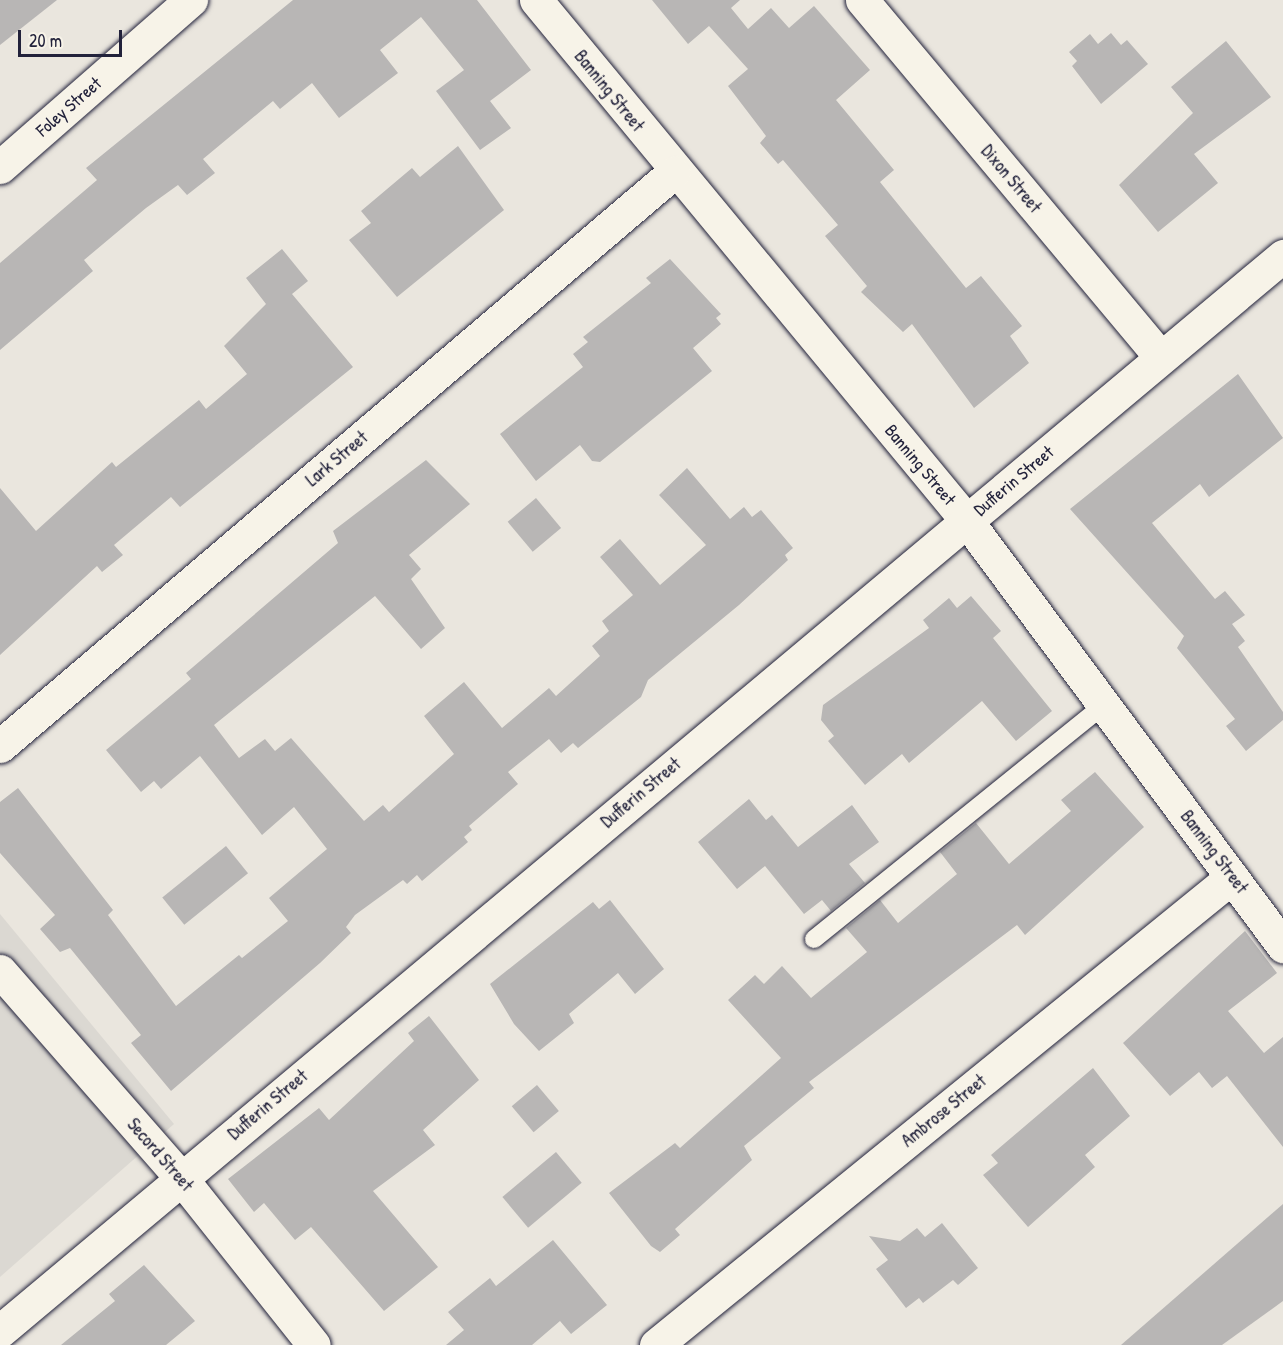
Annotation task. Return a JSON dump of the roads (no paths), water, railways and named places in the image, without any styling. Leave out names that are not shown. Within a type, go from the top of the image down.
[{"type":"street","name":"Foley Street","points":[[0,167],[191,0]]},
{"type":"street","name":"Banning Street","points":[[536,0],[674,172],[967,521],[1283,946]]},
{"type":"street","name":"Dixon Street","points":[[862,0],[1160,357]]},
{"type":"street","name":"Lark Street","points":[[0,746],[674,172]]},
{"type":"street","name":"Dufferin Street","points":[[0,1331],[1283,256]]},
{"type":"street","name":"Ambrose Street","points":[[656,1345],[1232,877]]},
{"type":"street","name":"Secord Street","points":[[0,971],[181,1178],[314,1345]]},
{"type":"lane","points":[[814,939],[1104,705]]}]
